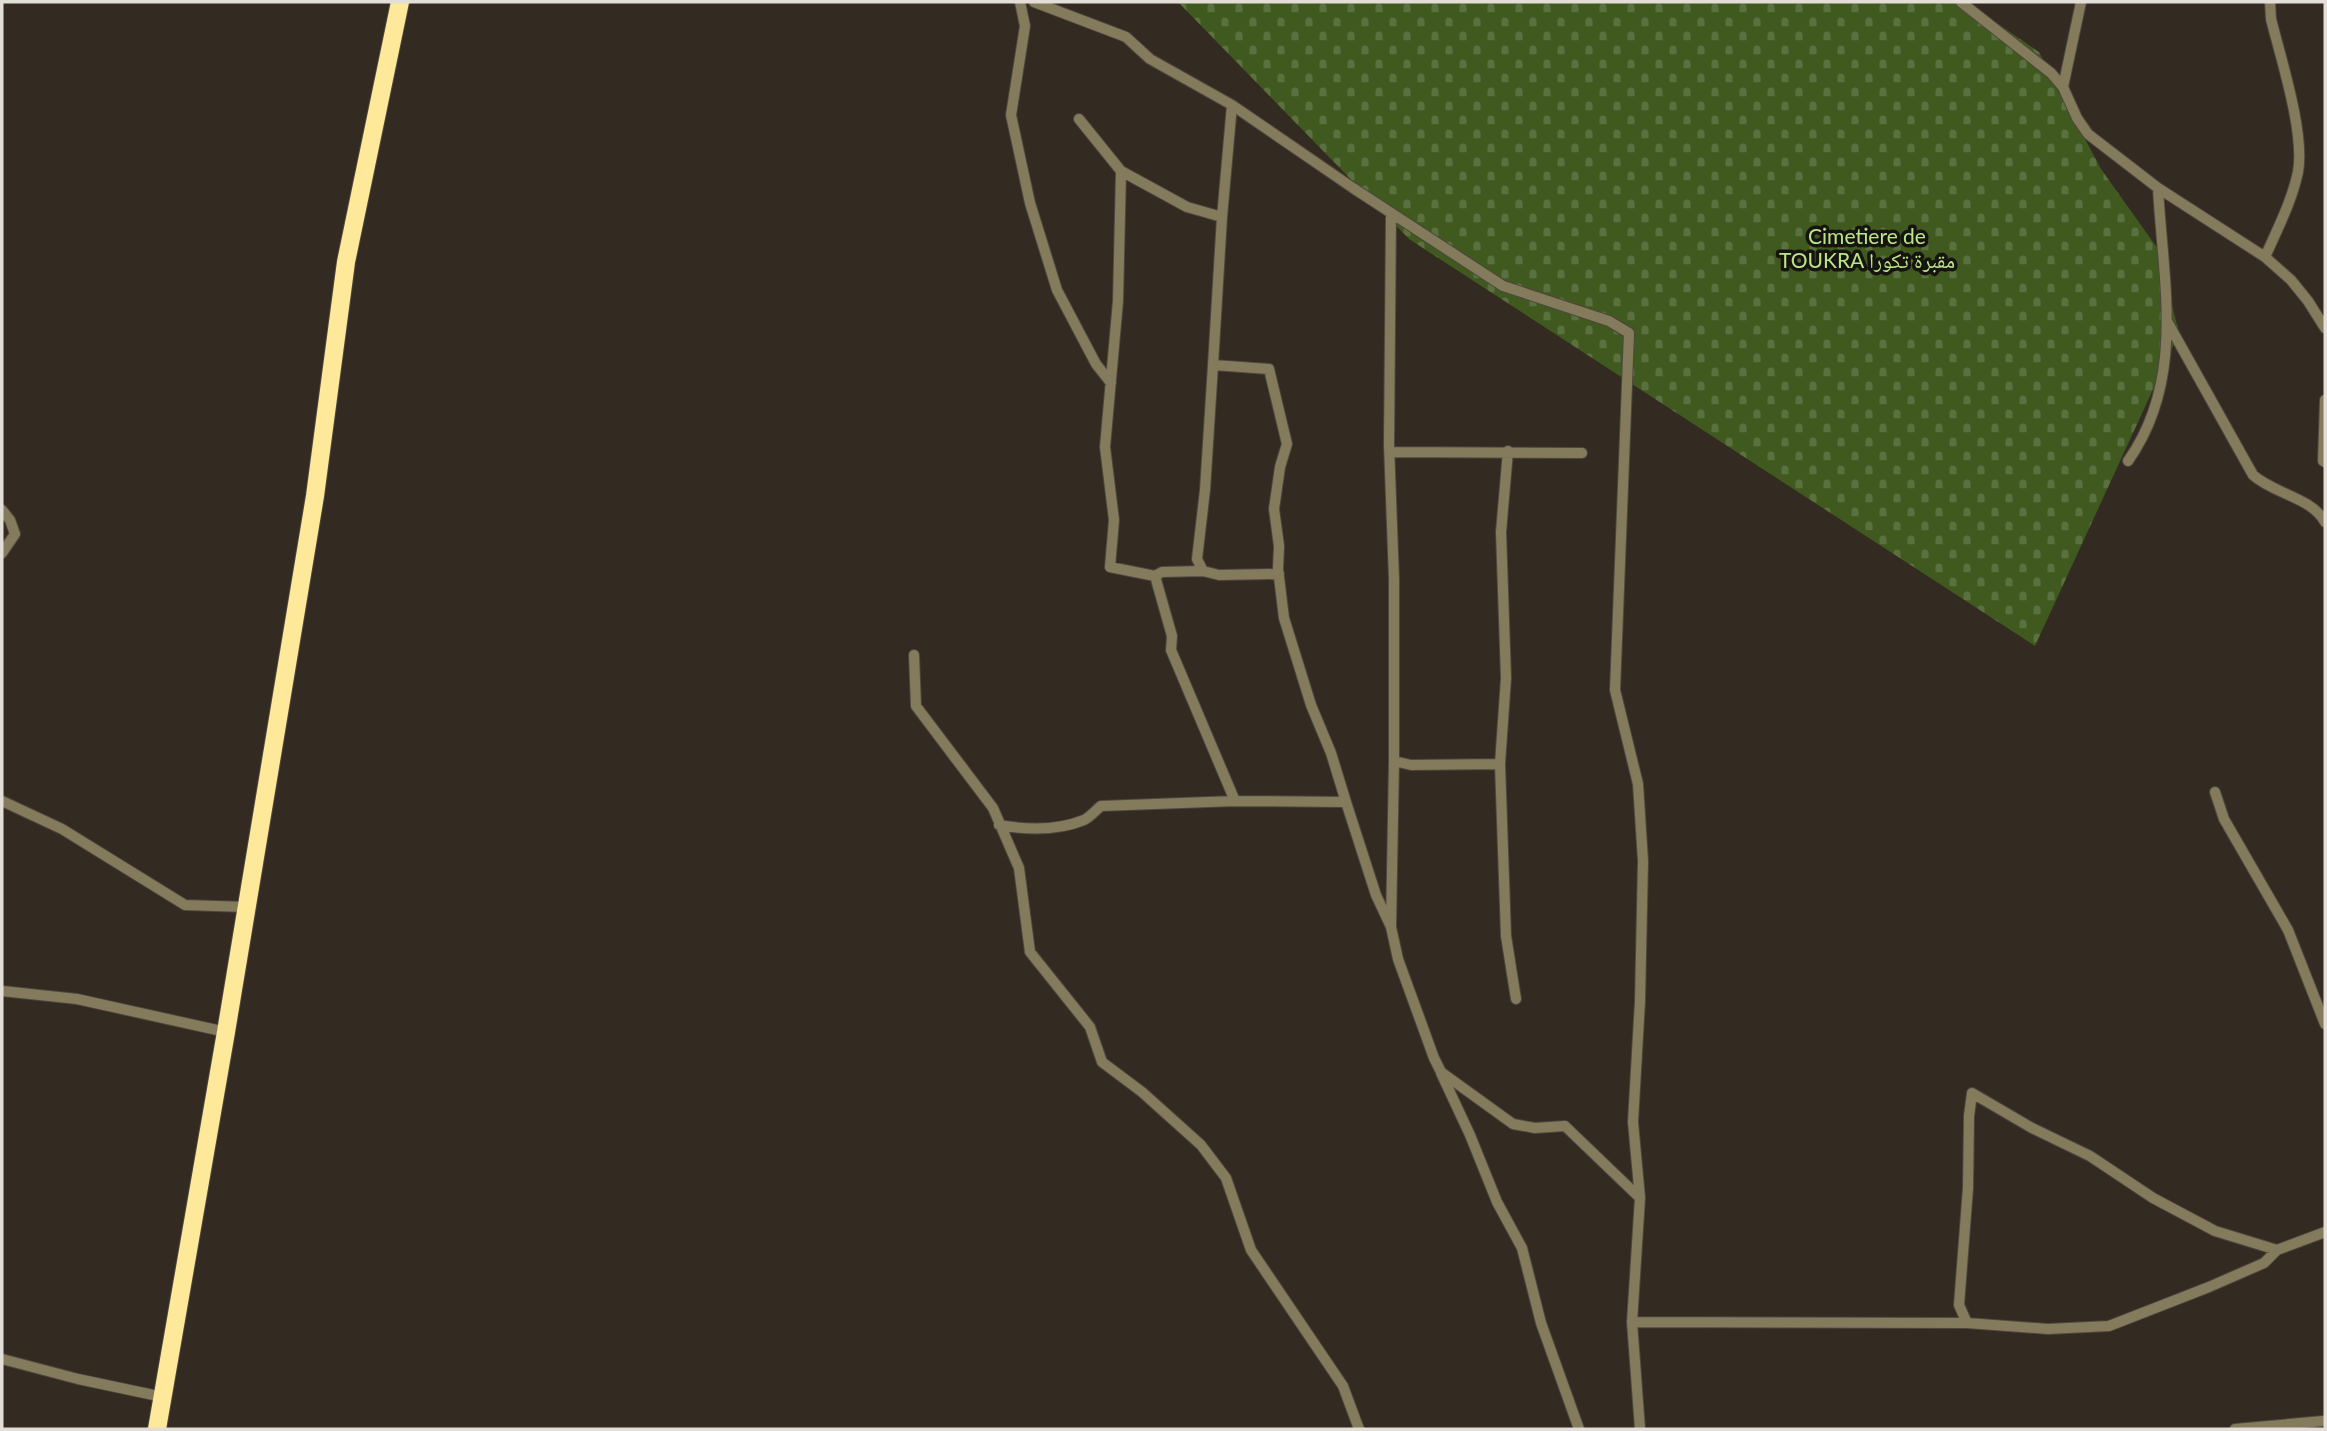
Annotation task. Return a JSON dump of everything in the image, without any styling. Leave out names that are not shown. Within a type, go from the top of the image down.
[{"type":"highway","points":[[157,1429],[226,1032],[314,495],[345,262],[400,2]]},
{"type":"street","points":[[1020,2],[1025,26],[1012,115],[1030,204],[1057,290],[1096,363],[1111,383]]},
{"type":"street","points":[[1034,2],[1126,37],[1150,59],[1232,105],[1503,286],[1609,321],[1629,333],[1615,690],[1638,784],[1643,861],[1640,1001],[1633,1122],[1640,1198],[1632,1322],[1640,1429]]},
{"type":"street","points":[[1961,2],[2038,61],[2063,87],[2077,118],[2088,134],[2158,188],[2265,257],[2291,280],[2325,328]]},
{"type":"street","points":[[2063,87],[2081,2]]},
{"type":"street","points":[[2265,257],[2291,195],[2298,170],[2299,144],[2271,19],[2270,2]]},
{"type":"street","points":[[1203,571],[1197,559],[1205,490],[1222,217],[1232,105]]},
{"type":"street","points":[[1079,119],[1121,171],[1187,207],[1222,217]]},
{"type":"street","points":[[1121,171],[1118,301],[1105,447],[1114,520],[1110,567],[1155,576],[1162,572],[1203,571],[1219,575],[1279,574]]},
{"type":"street","points":[[2128,461],[2144,436],[2158,402],[2165,366],[2167,321],[2158,188]]},
{"type":"street","points":[[1391,213],[1390,452],[1394,579],[1391,927]]},
{"type":"street","points":[[2167,321],[2253,475],[2267,487],[2312,508],[2325,522]]},
{"type":"street","points":[[1213,365],[1269,369],[1287,444],[1280,467],[1274,509],[1284,618],[1376,895],[1391,927],[1398,959],[1441,1072],[1497,1202],[1522,1248],[1541,1323],[1579,1429]]},
{"type":"street","points":[[2325,400],[2325,462]]},
{"type":"street","points":[[1508,451],[1501,532],[1506,677],[1500,764],[1506,936],[1516,999]]},
{"type":"street","points":[[1390,452],[1582,453]]},
{"type":"street","points":[[2,510],[10,520],[15,534],[2,553]]},
{"type":"street","points":[[1155,576],[1172,636],[1171,650],[1235,802]]},
{"type":"street","points":[[914,655],[916,706],[993,808],[1019,869],[1030,951],[1090,1027],[1102,1062],[1142,1092],[1201,1145],[1226,1178],[1251,1250],[1343,1386],[1359,1429]]},
{"type":"street","points":[[1394,761],[1411,765],[1500,764]]},
{"type":"street","points":[[2215,792],[2224,819],[2288,930],[2325,1024]]},
{"type":"street","points":[[2,801],[62,829],[185,905],[246,907]]},
{"type":"street","points":[[999,825],[1030,830],[1058,826],[1086,820],[1101,806],[1346,802]]},
{"type":"street","points":[[2,991],[77,999],[226,1032]]},
{"type":"street","points":[[1441,1072],[1513,1124],[1535,1128],[1565,1126],[1640,1198]]},
{"type":"street","points":[[1967,1323],[1959,1305],[1972,1093],[2032,1128],[2090,1156],[2154,1198],[2215,1231],[2277,1250]]},
{"type":"street","points":[[1632,1322],[1967,1323],[2048,1329],[2109,1326],[2264,1263],[2277,1250],[2325,1231]]},
{"type":"street","points":[[2,1359],[163,1397]]},
{"type":"street","points":[[2235,1429],[2323,1420]]},
{"type":"green space","name":"Cimetiere de TOUKRA مقبرة تكورا","points":[[1178,2],[1966,2],[2039,52],[2101,169],[2158,249],[2179,333],[2035,646],[1409,239]]}]
